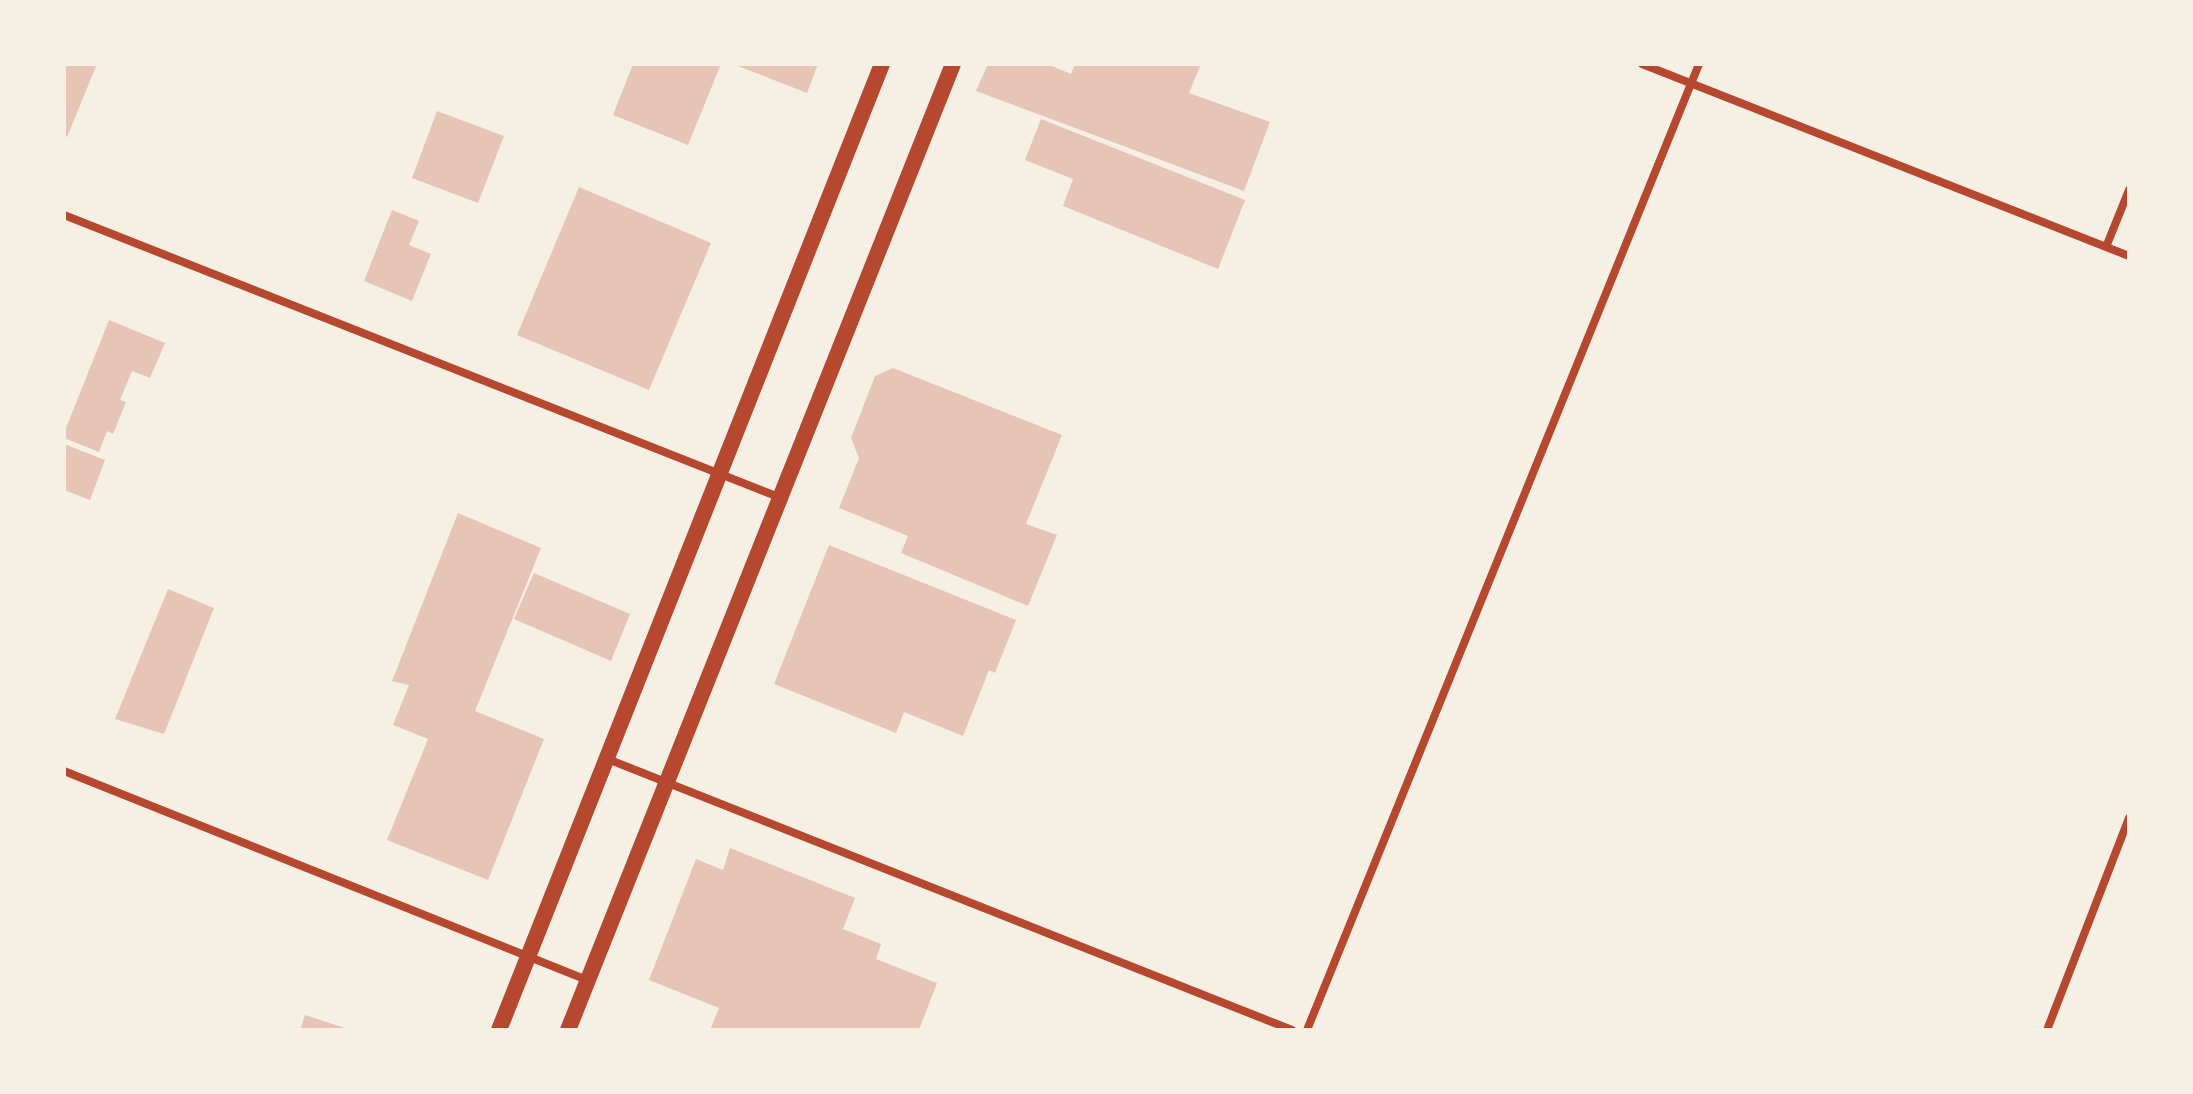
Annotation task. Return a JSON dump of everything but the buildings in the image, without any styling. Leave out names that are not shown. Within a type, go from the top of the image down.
[{"type":"main road","points":[[499,1030],[882,64]]},
{"type":"main road","points":[[568,1030],[953,64]]},
{"type":"street","points":[[1642,64],[2129,256]]},
{"type":"street","points":[[1307,1030],[1699,64]]},
{"type":"street","points":[[2106,247],[2129,190]]},
{"type":"street","points":[[64,215],[781,498]]},
{"type":"street","points":[[605,758],[1292,1030]]},
{"type":"street","points":[[64,771],[587,980]]},
{"type":"street","points":[[2047,1030],[2129,818]]}]
